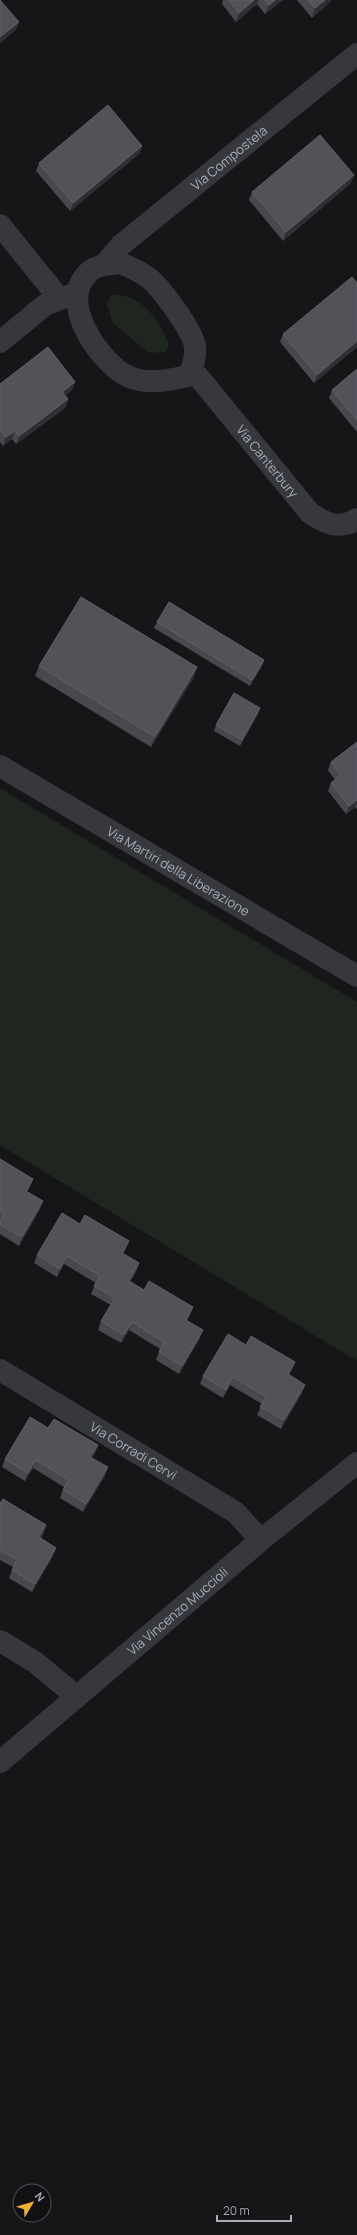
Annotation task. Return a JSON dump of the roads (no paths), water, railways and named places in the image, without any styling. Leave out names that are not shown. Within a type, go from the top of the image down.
[{"type":"street","name":"Via Compostela","points":[[104,265],[121,245],[357,54]]},
{"type":"street","points":[[0,225],[69,296],[77,306],[87,335],[123,374],[143,381],[161,382],[188,376],[194,363],[195,346],[172,304],[146,276],[121,263],[104,265],[89,271],[69,296],[46,305],[0,342]]},
{"type":"street","name":"Via Canterbury","points":[[192,369],[310,513],[326,523],[346,526],[357,519]]},
{"type":"street","name":"Via Martiri della Liberazione","points":[[0,766],[357,976]]},
{"type":"street","name":"Via Corradi Cervi","points":[[0,1370],[235,1512],[261,1540]]},
{"type":"street","name":"Via Vincenzo Muccioli","points":[[0,1762],[261,1540],[357,1463]]},
{"type":"street","points":[[0,1641],[35,1662],[77,1697]]}]
